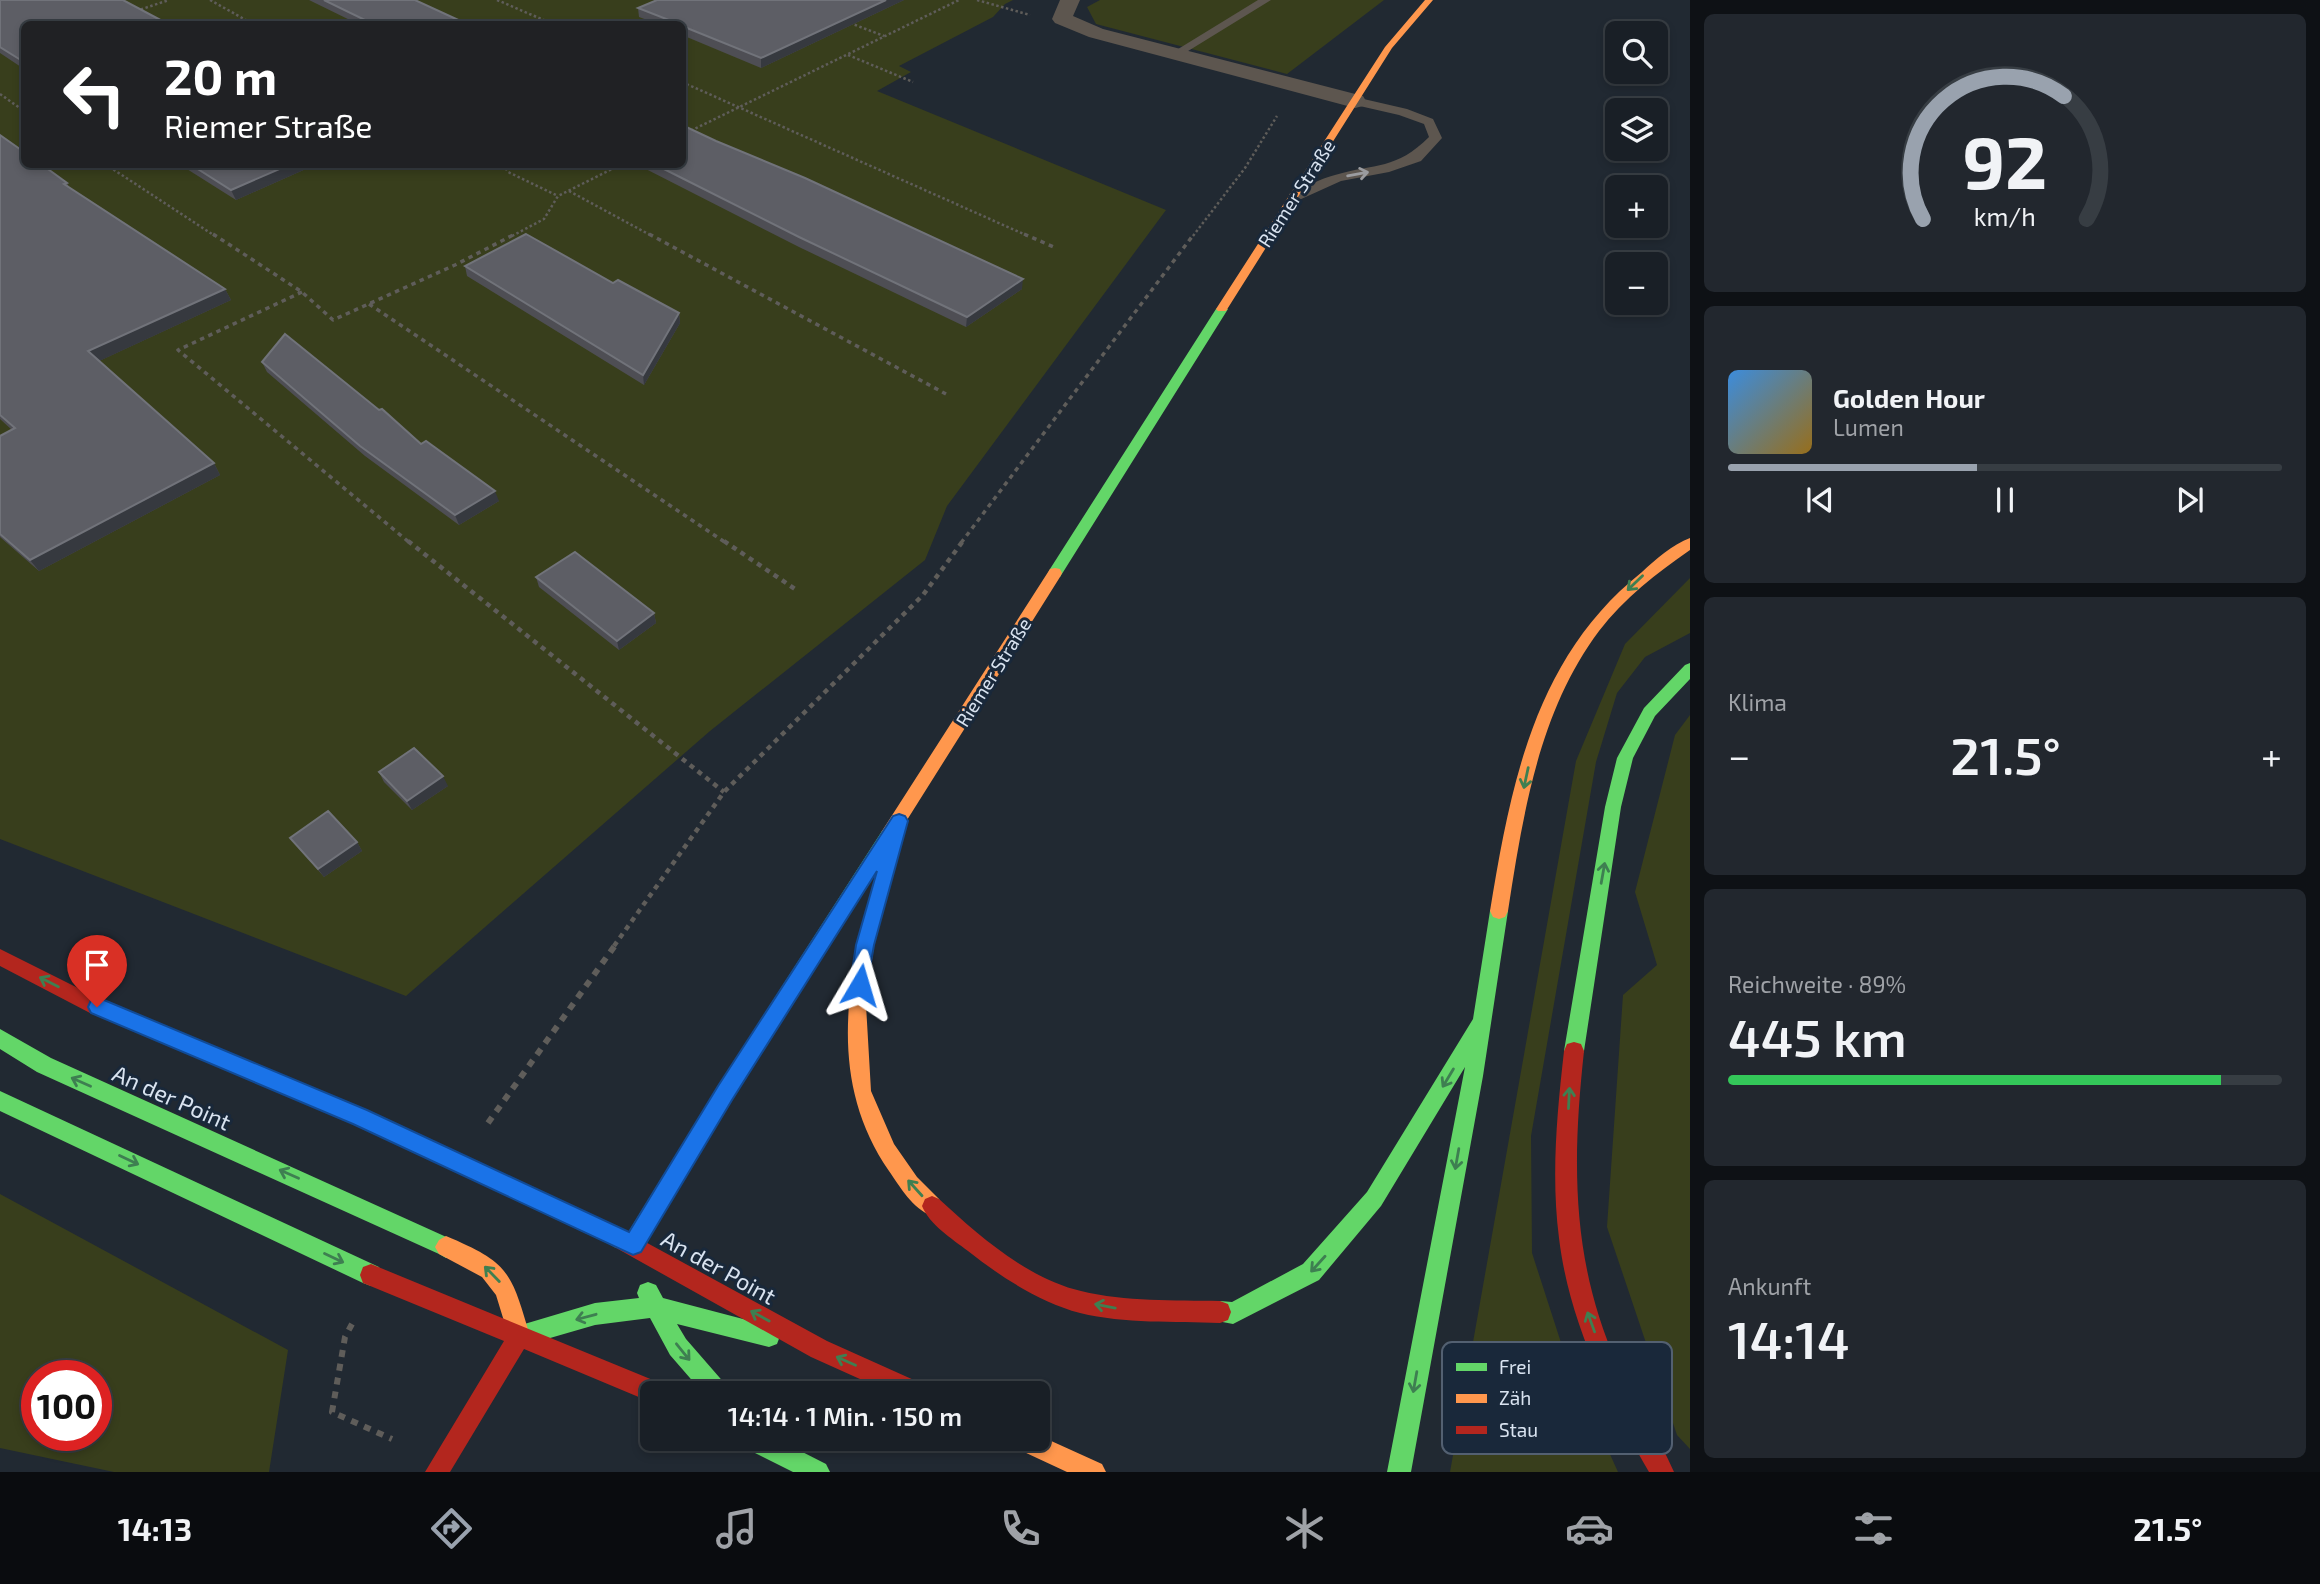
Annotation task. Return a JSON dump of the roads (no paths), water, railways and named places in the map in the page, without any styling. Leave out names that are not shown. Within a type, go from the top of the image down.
[{"type":"main road","name":"Riemer Straße","points":[[633,1245],[725,1093],[1389,47],[1429,0]]},
{"type":"main road","points":[[1399,1472],[1483,1019],[1505,872],[1534,740],[1570,662],[1595,622],[1645,574],[1690,543]]},
{"type":"main road","points":[[1598,1342],[1582,1297],[1569,1232],[1566,1159],[1570,1084],[1619,786],[1630,744],[1647,714],[1668,688],[1690,669]]},
{"type":"main road","points":[[899,821],[865,945],[857,1005],[861,1091],[887,1151],[911,1184],[956,1230],[1031,1280],[1077,1301],[1116,1308],[1233,1312],[1311,1272],[1374,1199],[1483,1019]]},
{"type":"main road","name":"An der Point","points":[[0,957],[97,1007],[360,1117],[633,1245],[819,1349],[890,1381]]},
{"type":"main road","name":"An der Point","points":[[0,1038],[44,1065],[411,1228],[491,1269],[505,1289],[519,1336]]},
{"type":"main road","points":[[0,1101],[377,1278],[640,1386]]},
{"type":"main road","points":[[633,1245],[641,1276],[654,1307],[678,1347],[708,1381]]},
{"type":"main road","points":[[440,1467],[519,1336],[595,1314],[654,1307],[819,1349]]},
{"type":"main road","points":[[777,1451],[818,1472]]},
{"type":"main road","points":[[1048,1451],[1094,1472]]},
{"type":"main road","points":[[1651,1454],[1662,1472]]},
{"type":"street","points":[[1066,9],[1096,33],[1355,101]]},
{"type":"lane","points":[[1176,54],[1266,0]]},
{"type":"lane","points":[[1294,197],[1337,178],[1384,169],[1416,158],[1436,138],[1429,122],[1403,112],[1355,101]]}]
